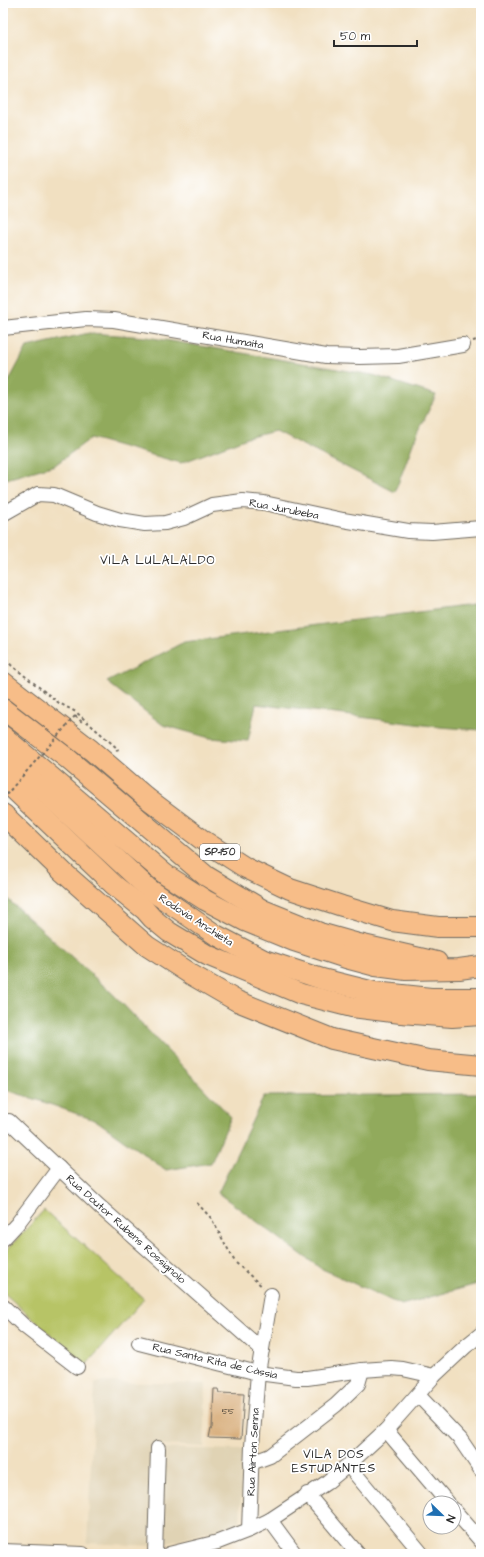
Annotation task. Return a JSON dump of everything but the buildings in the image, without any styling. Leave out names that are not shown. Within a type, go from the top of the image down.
[{"type":"highway","name":"SP-150","points":[[3,682],[91,750],[148,799],[204,841],[246,868],[290,889],[392,921],[438,927],[481,927]]},
{"type":"highway","points":[[3,710],[68,759],[206,876],[264,910],[320,933],[359,944],[428,959],[459,969]]},
{"type":"highway","points":[[3,736],[166,875],[205,900],[245,921],[294,941],[376,966],[406,970],[459,969],[481,966]]},
{"type":"highway","name":"Rodovia Anchieta","points":[[3,756],[38,786],[149,889],[216,935],[264,960],[322,979],[374,992],[431,998],[481,998]]},
{"type":"highway","points":[[4,796],[63,872],[148,946],[192,975],[237,1001],[332,1039],[428,1060],[481,1065]]},
{"type":"highway","name":"Rodovia Anchieta","points":[[4,796],[145,910],[152,918],[170,932],[207,955],[301,994],[352,1007],[452,1017],[481,1015]]},
{"type":"street","name":"Rua Humaíta","points":[[3,328],[86,319],[114,320],[326,356],[398,356],[462,345]]},
{"type":"street","name":"Rua Jurubeba","points":[[3,514],[38,494],[54,495],[97,513],[120,520],[144,524],[165,523],[184,518],[212,505],[243,501],[264,503],[343,520],[408,531],[432,532],[481,528]]},
{"type":"street","points":[[9,1121],[59,1168]]},
{"type":"street","name":"Rua Doutor Rubens Rossignolo","points":[[3,1239],[17,1224],[59,1168],[99,1206],[262,1350]]},
{"type":"street","name":"Rua Airton Senna","points":[[249,1530],[258,1373],[271,1295]]},
{"type":"street","points":[[3,1306],[24,1326],[76,1367]]},
{"type":"street","points":[[170,1554],[218,1542],[249,1530],[270,1520],[307,1494],[326,1483],[386,1430],[434,1376],[481,1334]]},
{"type":"street","name":"Rua Santa Rita de Cássia","points":[[139,1343],[258,1373],[301,1378],[362,1370],[391,1368],[403,1369],[434,1376]]},
{"type":"street","points":[[252,1463],[270,1456],[336,1405],[358,1384],[362,1370]]},
{"type":"street","points":[[418,1395],[460,1439],[481,1470]]},
{"type":"street","points":[[386,1430],[441,1495]]},
{"type":"street","points":[[155,1554],[158,1448]]},
{"type":"street","points":[[348,1465],[422,1554]]},
{"type":"street","points":[[307,1494],[358,1554]]},
{"type":"street","points":[[462,1519],[481,1540]]},
{"type":"street","points":[[270,1520],[295,1554]]},
{"type":"street","points":[[3,1551],[83,1554]]},
{"type":"path","points":[[3,654],[11,665],[59,702],[76,712],[114,746]]},
{"type":"path","points":[[4,796],[75,716]]},
{"type":"path","points":[[197,1203],[211,1218],[235,1262],[271,1295]]},
{"type":"shaded area","points":[[95,1382],[206,1384],[204,1447],[161,1445],[152,1546],[87,1543]]},
{"type":"shaded area","points":[[162,1448],[243,1450],[240,1523],[158,1546]]},
{"type":"green space","points":[[89,333],[147,337],[373,375],[436,395],[414,441],[395,492],[275,431],[247,438],[181,463],[91,438],[55,465],[3,480],[3,392],[27,347]]},
{"type":"green space","points":[[481,604],[481,730],[440,727],[256,704],[248,741],[210,738],[163,725],[107,682],[184,642]]},
{"type":"green space","points":[[3,895],[113,994],[231,1117],[211,1163],[166,1170],[97,1121],[3,1089]]},
{"type":"green space","points":[[481,1094],[481,1283],[401,1305],[320,1268],[218,1193],[264,1096]]},
{"type":"green space","points":[[44,1210],[144,1299],[85,1366],[3,1292],[3,1254]]},
{"type":"district","name":"VILA LULALALDO","points":[[158,560]]},
{"type":"district","name":"VILA DOS ESTUDANTES","points":[[334,1461]]}]
